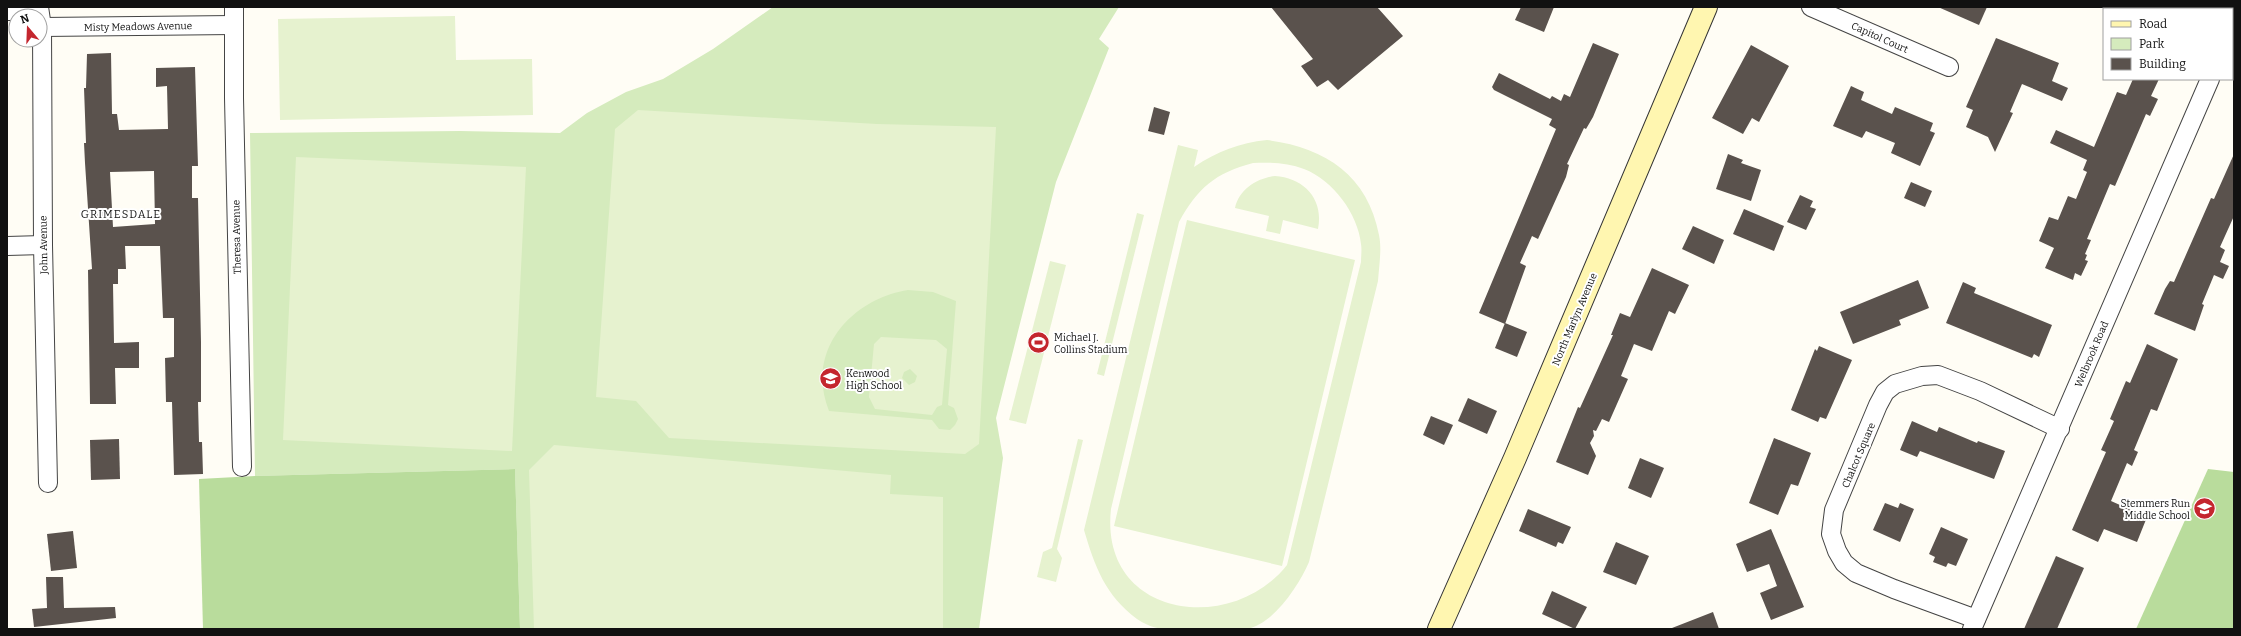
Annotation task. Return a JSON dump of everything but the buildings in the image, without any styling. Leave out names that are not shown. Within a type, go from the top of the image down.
[{"type":"street","name":"Theresa Avenue","points":[[234,7],[234,98],[242,467]]},
{"type":"street","name":"North Marlyn Avenue","points":[[1439,629],[1515,458],[1706,7]]},
{"type":"street","name":"Capitol Court","points":[[1811,7],[1949,67]]},
{"type":"street","name":"Misty Meadows Avenue","points":[[48,15],[234,25]]},
{"type":"street","name":"John Avenue","points":[[40,48],[48,483]]},
{"type":"street","name":"Welbrook Road","points":[[1974,624],[2060,429],[2210,80]]},
{"type":"street","points":[[7,246],[43,245]]},
{"type":"street","name":"Chalcot Square","points":[[1974,624],[1856,573],[1844,563],[1837,551],[1831,534],[1834,510],[1878,405],[1885,392],[1895,384],[1922,376],[1938,375],[1980,391],[2060,429]]},
{"type":"green space","points":[[773,7],[1119,7],[1099,39],[1109,48],[1056,182],[996,418],[1003,458],[979,629],[520,629],[515,469],[255,476],[250,133],[460,131],[560,133],[587,113],[626,92],[663,79],[713,49]]},
{"type":"green space","points":[[455,16],[456,60],[532,59],[533,115],[280,120],[278,19]]},
{"type":"green space","points":[[638,110],[877,124],[996,127],[979,444],[965,454],[669,438],[636,401],[596,397],[615,129]],"holes":[[[908,290],[933,292],[956,301],[948,405],[954,408],[958,419],[955,425],[950,430],[939,429],[932,420],[829,411],[823,389],[823,368],[828,349],[838,331],[852,316],[868,304],[887,295]]]},
{"type":"green space","points":[[1267,140],[1307,149],[1325,157],[1354,180],[1365,196],[1373,214],[1379,235],[1380,252],[1378,281],[1309,562],[1292,592],[1276,612],[1267,620],[1257,626],[1247,629],[1227,630],[1157,628],[1137,619],[1126,610],[1109,590],[1092,556],[1084,530],[1178,145],[1198,150],[1194,167],[1220,152],[1247,143]],"holes":[[[1253,163],[1286,164],[1304,169],[1325,181],[1342,199],[1355,221],[1361,244],[1361,262],[1287,565],[1263,587],[1234,602],[1204,607],[1174,604],[1147,593],[1126,574],[1113,546],[1111,509],[1179,222],[1193,200],[1209,184],[1228,172]]]},
{"type":"green space","points":[[296,157],[526,167],[512,451],[283,440]]},
{"type":"green space","points":[[1275,176],[1295,181],[1310,192],[1318,208],[1318,229],[1283,220],[1280,234],[1266,231],[1269,216],[1235,208],[1240,195],[1255,182]]},
{"type":"green space","points":[[1137,213],[1144,215],[1104,376],[1097,374]]},
{"type":"green space","points":[[1187,220],[1355,260],[1282,566],[1114,526]]},
{"type":"green space","name":"Michael J. Collins Stadium","points":[[1050,261],[1066,265],[1026,424],[1009,420]]},
{"type":"green space","points":[[881,337],[936,340],[947,349],[942,405],[937,407],[932,415],[875,409],[869,397],[874,344]],"holes":[[[910,369],[917,376],[915,382],[909,385],[902,378],[904,372]]]},
{"type":"green space","points":[[1078,439],[1083,440],[1057,549],[1062,558],[1056,582],[1037,577],[1043,552],[1052,548]]},
{"type":"green space","points":[[554,445],[891,475],[890,494],[943,497],[943,629],[534,629],[529,470]]},
{"type":"green space","points":[[515,469],[520,629],[203,629],[199,479],[255,476]]},
{"type":"green space","name":"Stemmers Run Middle School","points":[[2208,469],[2234,472],[2234,629],[2136,629]]},
{"type":"place","name":"Michael J. Collins Stadium","points":[[1038,343]]},
{"type":"place","name":"Kenwood High School","points":[[830,379]]},
{"type":"place","name":"Stemmers Run Middle School","points":[[2205,509]]},
{"type":"district","name":"GRIMESDALE","points":[[121,214]]}]
